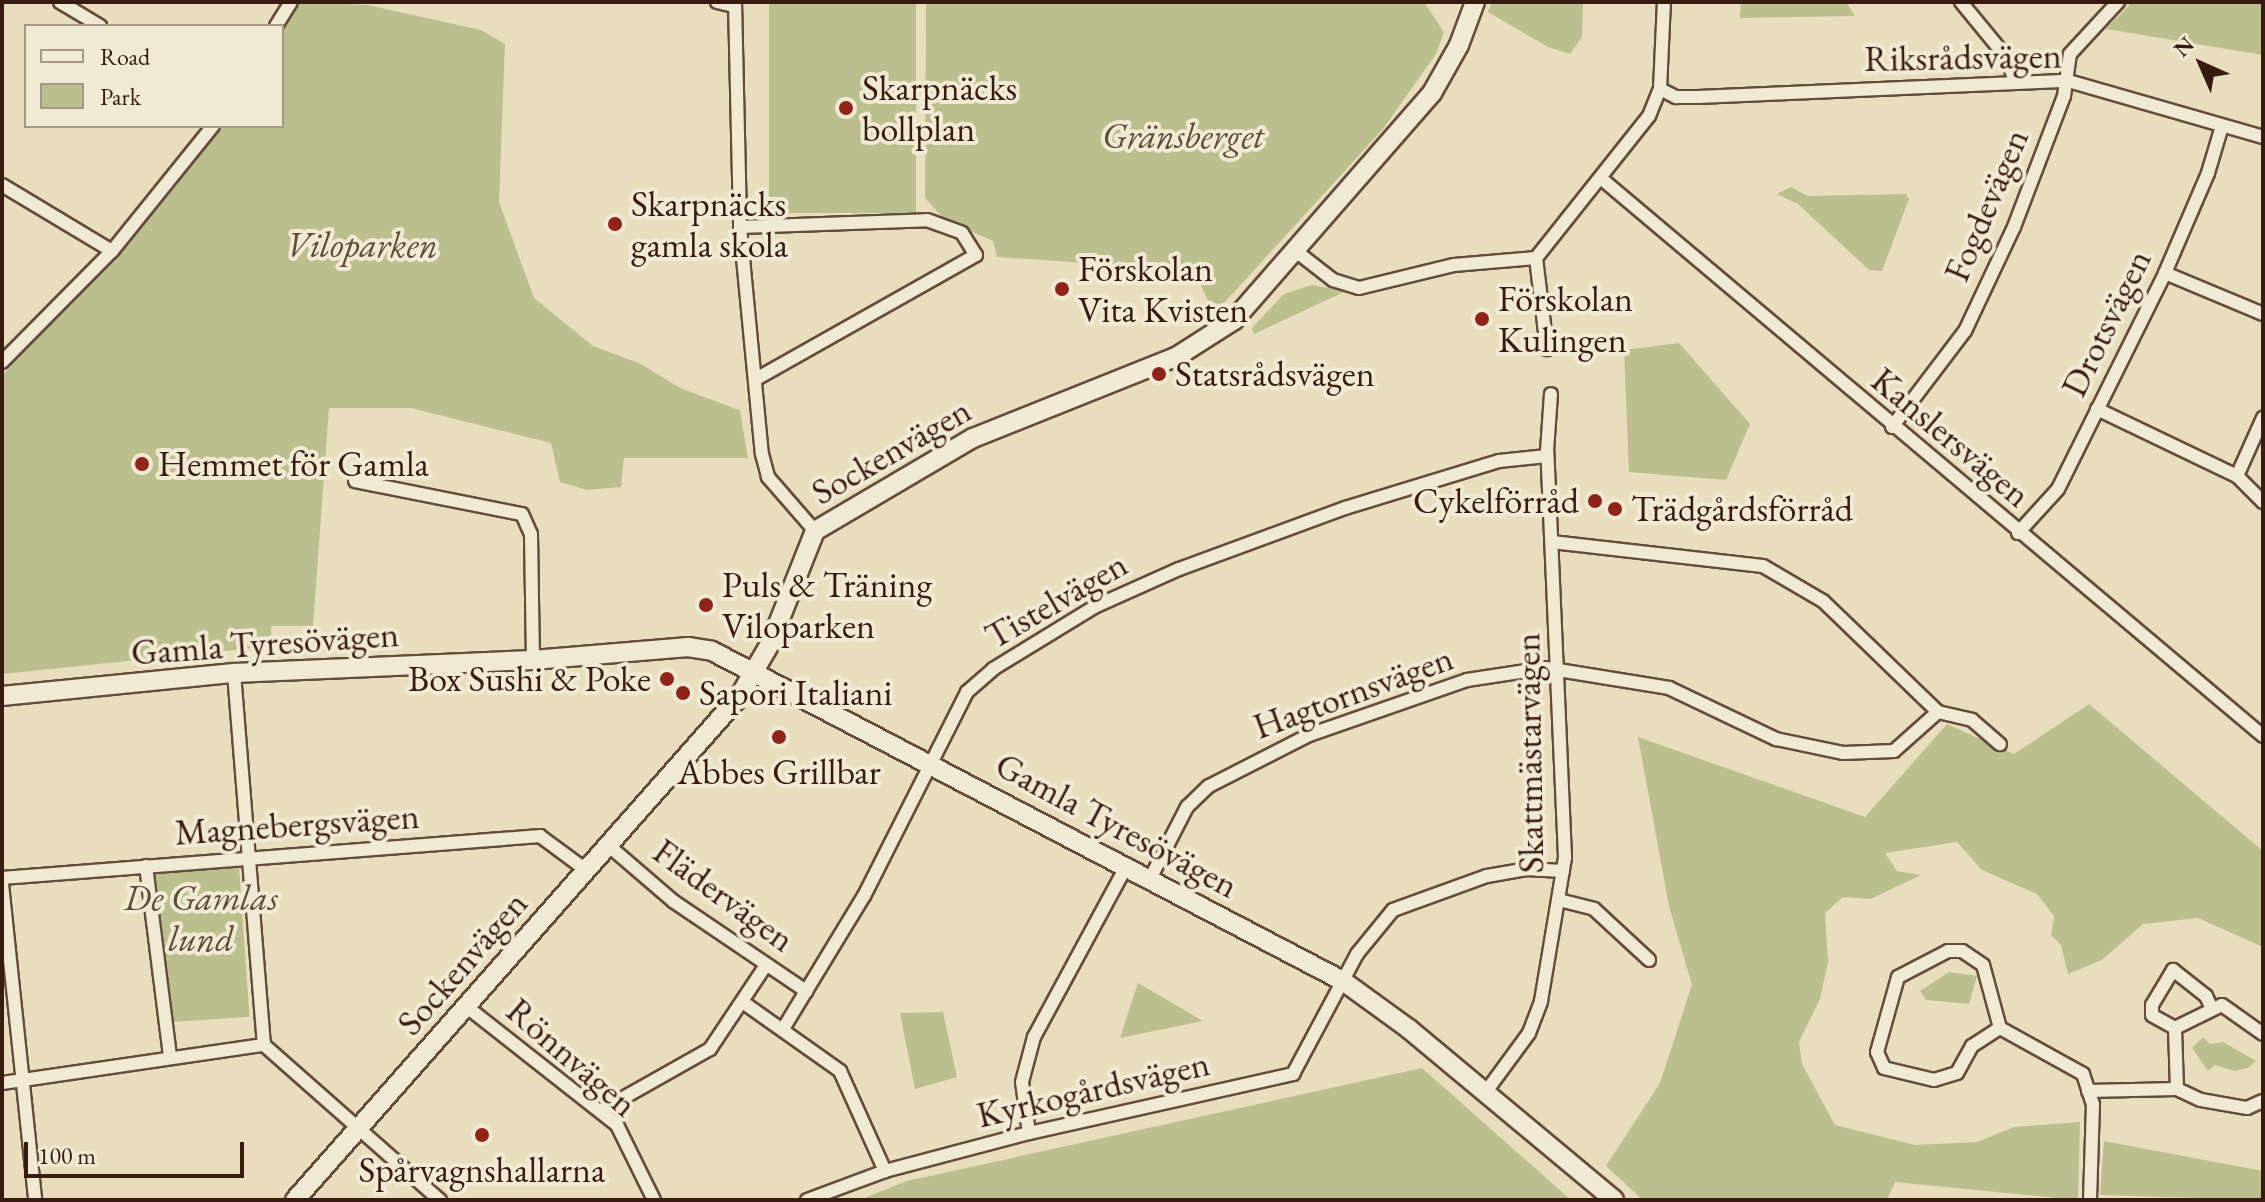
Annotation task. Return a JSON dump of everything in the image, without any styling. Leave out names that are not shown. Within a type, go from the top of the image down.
[{"type":"street","points":[[60,2],[97,24]]},
{"type":"street","points":[[277,24],[291,2]]},
{"type":"street","points":[[717,2],[735,4],[740,227],[768,477],[815,531]]},
{"type":"street","name":"Sockenvägen","points":[[295,1200],[731,707],[757,670],[815,531],[973,438],[1197,346],[1240,314],[1432,93],[1454,57],[1475,2]]},
{"type":"street","points":[[1297,252],[1333,280],[1359,288],[1454,265],[1536,258],[1636,139],[1660,89],[1664,2]]},
{"type":"street","points":[[1961,2],[2007,58],[2015,81]]},
{"type":"street","name":"Fogdevägen","points":[[1892,427],[1965,331],[2014,227],[2064,96],[2063,81],[2070,54],[2118,2]]},
{"type":"street","name":"Riksrådsvägen","points":[[1660,89],[1676,97],[1698,97],[2063,81],[2263,137]]},
{"type":"street","name":"Drotsvägen","points":[[2018,533],[2058,489],[2165,273],[2208,173],[2222,126]]},
{"type":"street","points":[[2,362],[112,251],[211,128]]},
{"type":"street","name":"Kanslersvägen","points":[[1603,180],[1892,427],[2263,736]]},
{"type":"street","points":[[2,185],[112,251]]},
{"type":"street","points":[[740,227],[927,220],[962,233],[976,255],[756,379]]},
{"type":"street","points":[[1536,258],[1547,349]]},
{"type":"street","points":[[2165,273],[2263,314]]},
{"type":"street","name":"Skattmästarvägen","points":[[1485,1093],[1529,1033],[1551,959],[1563,871],[1566,809],[1547,456],[1551,394]]},
{"type":"street","points":[[2097,409],[2237,476],[2263,502]]},
{"type":"street","points":[[2237,476],[2263,418]]},
{"type":"street","name":"Tistelvägen","points":[[783,1029],[864,896],[967,692],[1041,635],[1179,569],[1345,508],[1499,461],[1547,456]]},
{"type":"street","points":[[355,481],[522,514],[531,534],[533,660]]},
{"type":"street","points":[[1552,542],[1763,566],[1823,601],[1938,712],[1972,720],[2000,744]]},
{"type":"street","name":"Gamla Tyresövägen","points":[[2,696],[234,673],[533,660],[688,647],[723,654],[930,765],[1151,877],[1343,981],[1614,1200]]},
{"type":"street","name":"Hagtornsvägen","points":[[1151,877],[1187,807],[1209,786],[1266,753],[1400,700],[1467,680],[1560,669],[1669,688],[1776,739],[1843,753],[1894,751],[1938,712]]},
{"type":"street","points":[[234,673],[264,1045],[440,1200]]},
{"type":"street","name":"Magnebergsvägen","points":[[2,881],[247,857],[540,836],[586,870]]},
{"type":"street","name":"Flädervägen","points":[[608,845],[673,901],[806,991]]},
{"type":"street","points":[[1029,1133],[1022,1082],[1029,1050],[1127,865]]},
{"type":"street","points":[[146,866],[170,1057]]},
{"type":"street","name":"Kyrkogårdsvägen","points":[[807,1200],[885,1171],[1029,1133],[1293,1074],[1367,938],[1393,910],[1487,876],[1526,869],[1563,871]]},
{"type":"street","points":[[2,881],[19,1079],[35,1200]]},
{"type":"street","points":[[1559,900],[1594,909],[1649,960]]},
{"type":"street","points":[[2000,1028],[1972,1046],[1957,1073],[1934,1080],[1884,1068],[1877,1052],[1898,977],[1948,951],[1962,951],[1983,965],[2000,1028],[2083,1074],[2093,1104],[2090,1200]]},
{"type":"street","points":[[600,1111],[710,1049],[744,1003],[766,965]]},
{"type":"street","points":[[2175,1028],[2152,1015],[2152,1005],[2173,970],[2206,996],[2212,1009]]},
{"type":"street","points":[[744,1003],[840,1071],[885,1171]]},
{"type":"street","points":[[2175,1028],[2222,1005],[2263,1034]]},
{"type":"street","name":"Rönnvägen","points":[[467,1007],[617,1125],[654,1200]]},
{"type":"street","points":[[2175,1028],[2177,1089]]},
{"type":"street","points":[[2,1083],[264,1045]]},
{"type":"street","points":[[2088,1091],[2177,1089],[2201,1100],[2247,1108],[2263,1101]]},
{"type":"green space","name":"Viloparken","points":[[300,2],[368,5],[481,30],[505,44],[499,202],[534,298],[593,346],[641,364],[680,388],[739,410],[739,405],[748,458],[624,458],[621,487],[587,490],[560,482],[551,443],[411,408],[329,408],[313,626],[271,626],[272,646],[2,674],[2,375],[117,255],[219,128],[284,128],[284,30]]},
{"type":"green space","name":"Skarpnäcks bollplan","points":[[769,2],[916,2],[916,213],[769,213]]},
{"type":"green space","name":"Gränsberget","points":[[926,2],[1424,2],[1444,32],[1436,54],[1383,129],[1214,314],[1194,270],[997,257],[993,241],[945,220],[925,198]]},
{"type":"green space","points":[[1492,2],[1583,2],[1582,37],[1570,54],[1548,47],[1488,12]]},
{"type":"green space","points":[[1741,2],[1846,2],[1855,16],[1740,18]]},
{"type":"green space","points":[[2132,2],[2263,2],[2263,55],[2106,29]]},
{"type":"green space","points":[[1791,187],[1808,196],[1906,194],[1909,199],[1882,271],[1869,270],[1798,204],[1777,194]]},
{"type":"green space","points":[[1311,285],[1346,291],[1254,334],[1252,328],[1284,294]]},
{"type":"green space","points":[[1679,343],[1750,424],[1726,480],[1629,472],[1624,350]]},
{"type":"green space","points":[[2089,704],[2263,851],[2263,947],[2198,918],[2143,924],[2102,960],[2068,974],[2061,945],[2051,935],[2054,916],[2037,894],[1982,870],[1957,842],[1885,853],[1897,871],[1921,875],[1871,899],[1843,897],[1825,913],[1828,962],[1820,999],[1799,1042],[1802,1064],[1835,1125],[1915,1145],[1977,1142],[2014,1127],[2080,1122],[2078,1200],[1895,1182],[1887,1200],[1643,1200],[1606,1166],[1660,1083],[1692,985],[1669,906],[1638,737],[1865,817],[1947,724],[2014,754]]},
{"type":"green space","name":"De Gamlas lund","points":[[239,867],[249,1017],[166,1022],[155,873]]},
{"type":"green space","points":[[1949,972],[1977,976],[1969,1004],[1926,1000],[1920,991]]},
{"type":"green space","points":[[1138,983],[1203,1021],[1120,1038]]},
{"type":"green space","points":[[943,1012],[957,1077],[915,1089],[900,1013]]},
{"type":"green space","points":[[2203,1037],[2210,1044],[2223,1042],[2256,1061],[2248,1068],[2234,1071],[2215,1065],[2208,1071],[2192,1048]]},
{"type":"green space","points":[[1422,1068],[1571,1200],[859,1200],[907,1181]]},
{"type":"green space","points":[[2104,1141],[2263,1171],[2263,1200],[2100,1195]]},
{"type":"place","name":"Skarpnäcks bollplan","points":[[846,108]]},
{"type":"place","name":"Skarpnäcks gamla skola","points":[[615,224]]},
{"type":"place","name":"Förskolan Vita Kvisten","points":[[1062,289]]},
{"type":"place","name":"Förskolan Kulingen","points":[[1482,319]]},
{"type":"place","name":"Statsrådsvägen","points":[[1159,374]]},
{"type":"place","name":"Hemmet för Gamla","points":[[142,464]]},
{"type":"place","name":"Cykelförråd","points":[[1595,501]]},
{"type":"place","name":"Trädgårdsförråd","points":[[1615,509]]},
{"type":"place","name":"Puls & Träning Viloparken","points":[[706,605]]},
{"type":"place","name":"Box Sushi & Poke","points":[[667,679]]},
{"type":"place","name":"Sapori Italiani","points":[[683,693]]},
{"type":"place","name":"Abbes Grillbar","points":[[779,737]]},
{"type":"place","name":"Spårvagnshallarna","points":[[482,1135]]}]
